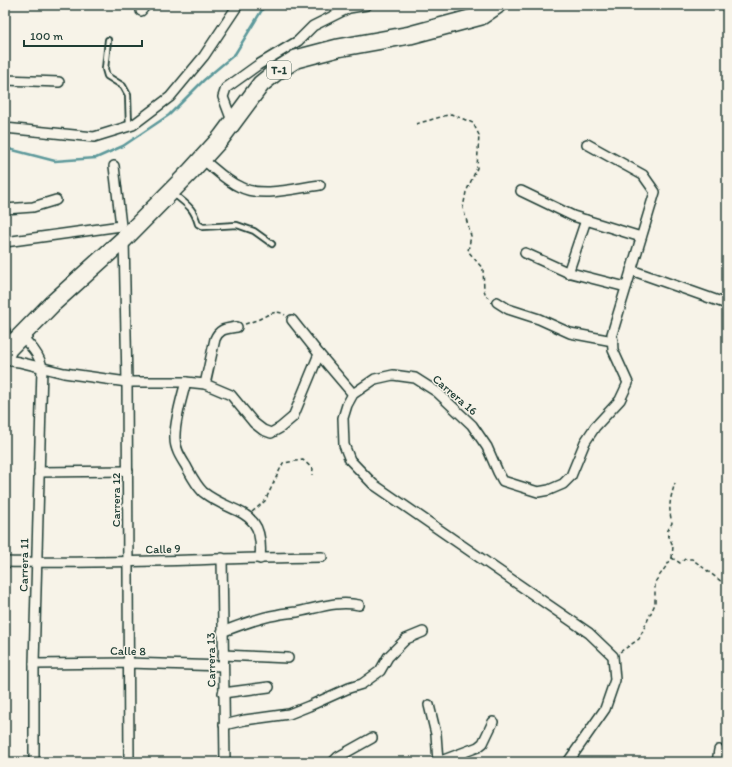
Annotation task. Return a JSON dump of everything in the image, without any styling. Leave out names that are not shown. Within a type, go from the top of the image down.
[{"type":"highway","name":"T-1","points":[[7,344],[52,304],[125,233],[171,192],[221,138],[232,121],[261,84],[277,71],[296,59],[338,48],[410,35],[497,5]]},
{"type":"street","points":[[5,128],[94,137],[133,125],[170,97],[204,56],[238,5]]},
{"type":"street","points":[[232,121],[223,97],[226,88],[258,65],[298,41],[313,26],[349,8],[367,5]]},
{"type":"street","points":[[5,80],[59,82]]},
{"type":"street","name":"Carrera 16","points":[[353,394],[375,379],[393,375],[415,378],[437,392],[472,426],[487,448],[503,481],[538,492],[549,490],[563,484],[571,476],[585,442],[595,427],[620,400],[628,383],[613,350],[612,334],[655,192],[643,175],[587,144]]},
{"type":"street","points":[[202,159],[239,187],[251,191],[271,192],[320,185]]},
{"type":"street","name":"Carrera 12","points":[[114,166],[125,233],[128,471],[128,762]]},
{"type":"street","points":[[521,191],[572,216],[641,236]]},
{"type":"street","points":[[5,209],[33,207],[56,200]]},
{"type":"street","points":[[568,273],[586,220]]},
{"type":"street","points":[[5,242],[125,233]]},
{"type":"street","points":[[525,253],[568,273],[626,287]]},
{"type":"street","points":[[631,270],[727,304]]},
{"type":"street","points":[[497,302],[508,309],[539,318],[570,333],[613,341]]},
{"type":"street","points":[[292,320],[353,394],[343,418],[344,445],[350,460],[373,484],[589,634],[613,656],[615,680],[605,709],[568,762]]},
{"type":"street","points":[[205,384],[215,339],[218,333],[222,330],[237,327]]},
{"type":"street","points":[[7,344],[37,354],[42,368]]},
{"type":"street","points":[[7,344],[42,368],[64,373],[127,382],[186,382],[205,384],[231,395],[254,423],[270,433],[280,428],[293,417],[319,354]]},
{"type":"street","name":"Carrera 11","points":[[34,762],[36,563],[42,368]]},
{"type":"street","points":[[186,382],[174,438],[176,447],[195,482],[202,491],[224,504],[248,515],[254,523],[261,541],[260,559]]},
{"type":"street","points":[[38,472],[128,471]]},
{"type":"street","name":"Calle 9","points":[[5,562],[128,562],[222,558],[260,559],[322,557]]},
{"type":"street","name":"Carrera 13","points":[[222,558],[222,655],[225,762]]},
{"type":"street","points":[[222,632],[249,622],[275,615],[348,602],[358,605]]},
{"type":"street","points":[[224,725],[245,720],[289,714],[349,688],[362,684],[380,671],[388,657],[406,639],[423,632]]},
{"type":"street","points":[[222,655],[288,658]]},
{"type":"street","name":"Calle 8","points":[[34,664],[128,663],[223,666]]},
{"type":"street","points":[[223,693],[269,687]]},
{"type":"street","points":[[429,705],[436,734],[438,762],[478,748],[483,743],[493,722]]},
{"type":"street","points":[[333,762],[338,757],[372,738]]},
{"type":"street","points":[[717,762],[719,750]]},
{"type":"lane","points":[[108,40],[104,69],[107,76],[123,86],[128,95],[129,126]]},
{"type":"lane","points":[[171,192],[190,207],[195,214],[198,224],[203,227],[237,225],[254,231],[272,244]]},
{"type":"path","points":[[416,124],[451,114],[473,123],[479,135],[476,168],[466,192],[463,208],[470,236],[468,251],[483,269],[484,290],[486,296],[497,302]]},
{"type":"path","points":[[237,327],[272,312],[282,313],[292,320]]},
{"type":"path","points":[[248,515],[265,501],[283,463],[303,460],[313,470],[312,475]]},
{"type":"path","points":[[613,656],[639,639],[655,604],[655,582],[672,558],[674,546],[667,532],[672,523],[669,511],[670,498],[675,483]]},
{"type":"path","points":[[672,558],[680,563],[685,558],[692,559],[722,582],[727,584]]},
{"type":"waterway","points":[[5,148],[55,161],[96,158],[123,146],[169,115],[204,80],[235,54],[265,5]]}]
